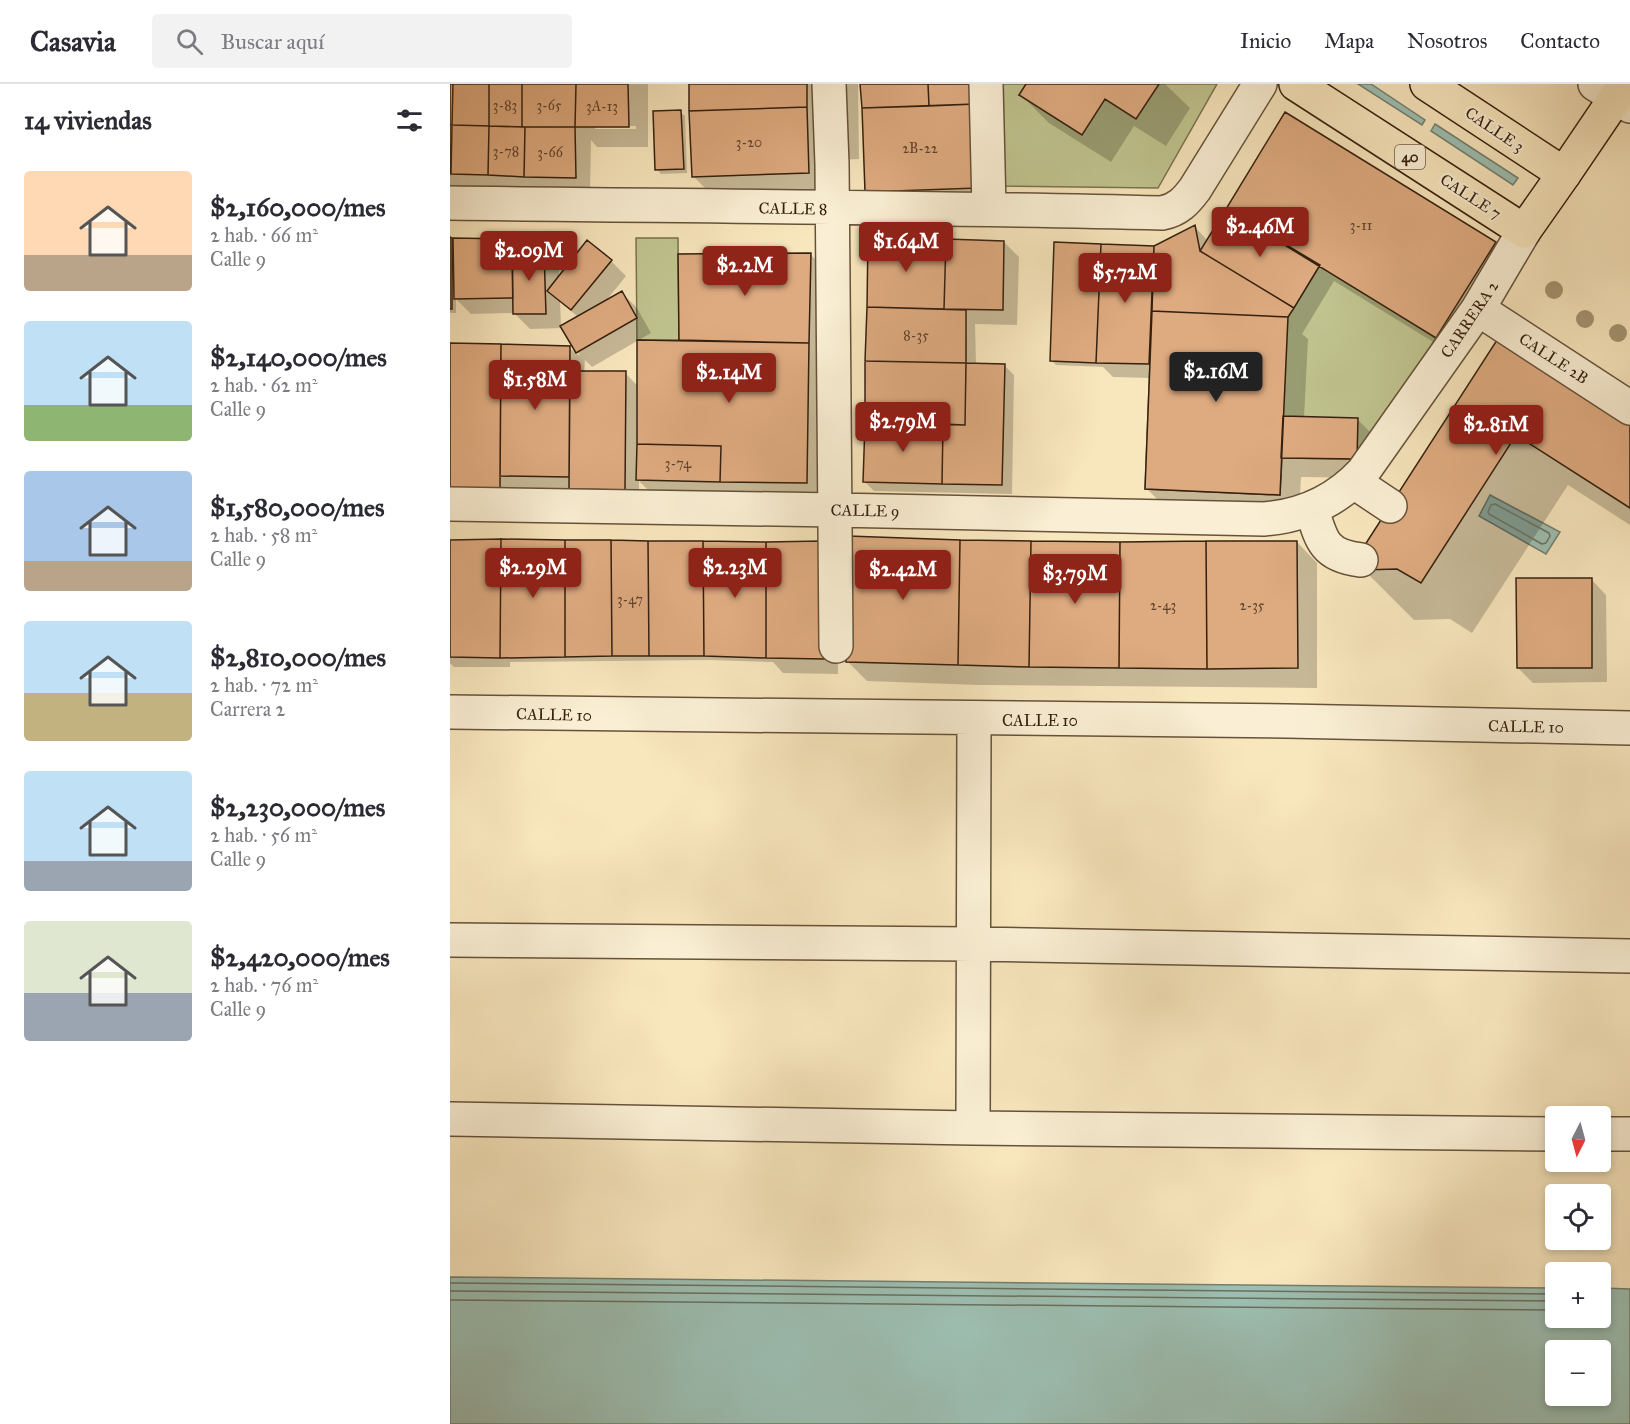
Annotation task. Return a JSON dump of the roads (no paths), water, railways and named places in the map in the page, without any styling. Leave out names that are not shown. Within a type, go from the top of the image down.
[{"type":"main road","name":"CALLE 7","points":[[1296,84],[1524,231]]},
{"type":"main road","name":"CALLE 3","points":[[1443,88],[1564,174]]},
{"type":"main road","name":"CARRERA 2","points":[[1524,231],[1616,93]]},
{"type":"street","points":[[829,84],[836,646]]},
{"type":"street","points":[[986,84],[988,208]]},
{"type":"street","name":"CALLE 8","points":[[450,203],[1169,211],[1185,201],[1195,189],[1260,84]]},
{"type":"street","name":"CARRERA 2","points":[[1281,518],[1312,509],[1354,482],[1478,309],[1524,231]]},
{"type":"street","name":"CALLE 2B","points":[[1478,309],[1630,408]]},
{"type":"street","points":[[1354,482],[1390,506]]},
{"type":"street","name":"CALLE 9","points":[[450,504],[1281,518]]},
{"type":"street","points":[[1312,509],[1322,541],[1328,549],[1341,556],[1361,560]]},
{"type":"street","name":"CALLE 10","points":[[450,712],[1299,721],[1630,728]]},
{"type":"street","points":[[973,1128],[974,719]]},
{"type":"street","points":[[450,940],[974,944],[1630,956]]},
{"type":"street","points":[[450,1119],[973,1128],[1545,1134]]},
{"type":"street","points":[[1611,1134],[1630,1134]]},
{"type":"water","points":[[1358,84],[1371,84],[1425,120],[1422,125]]},
{"type":"water","points":[[1435,124],[1518,178],[1513,185],[1431,131]]},
{"type":"water","points":[[1490,495],[1560,532],[1546,554],[1479,516]]},
{"type":"water","points":[[450,1277],[1545,1288],[1545,1328],[1611,1328],[1611,1288],[1630,1289],[1630,1424],[450,1424]]}]
